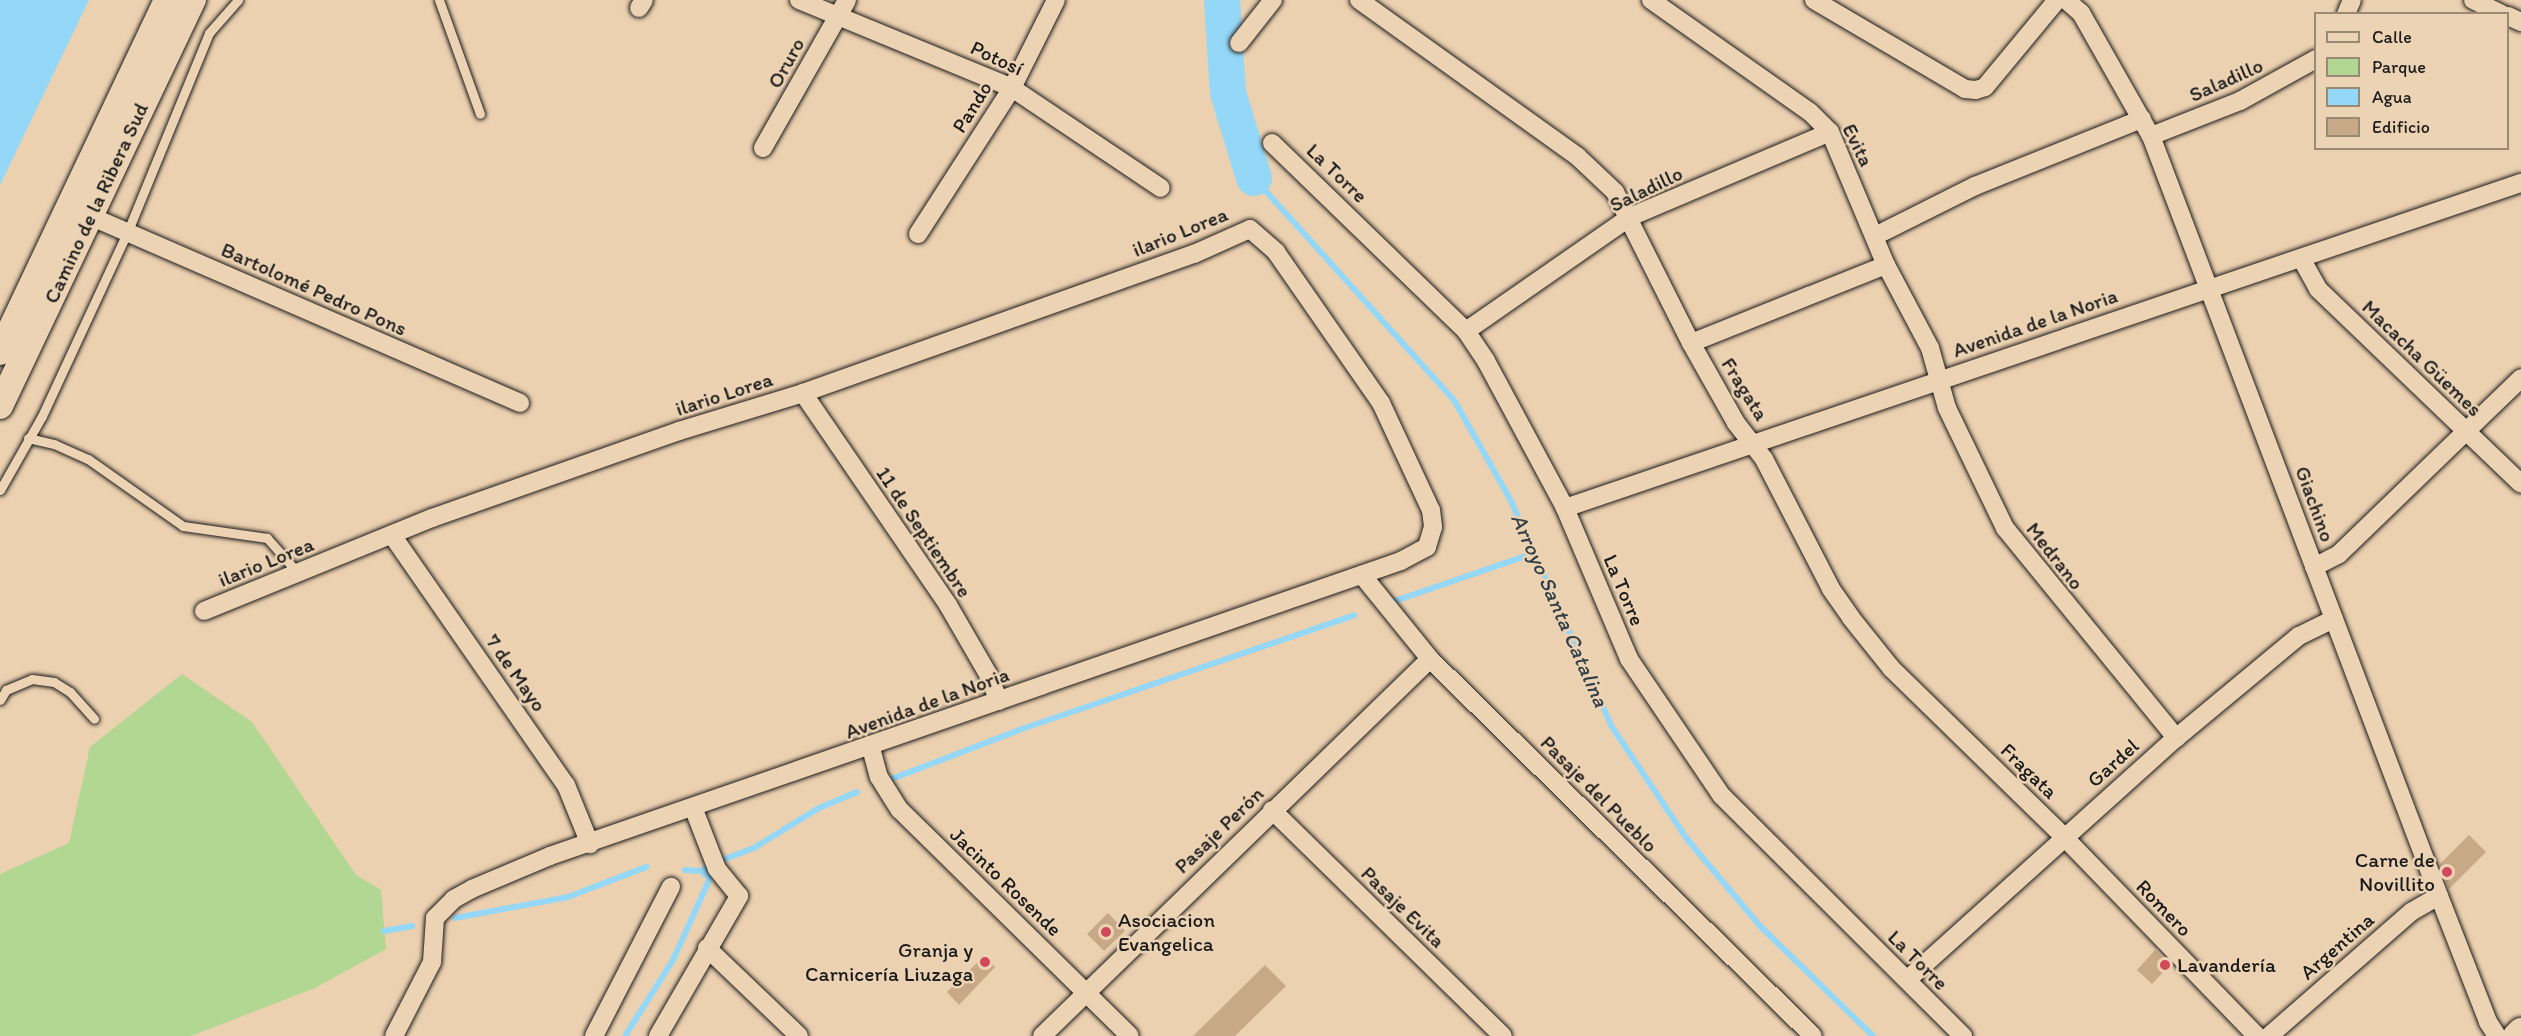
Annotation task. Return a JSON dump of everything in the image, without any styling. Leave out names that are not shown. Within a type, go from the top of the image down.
[{"type":"main road","name":"Camino de la Ribera Sud","points":[[0,352],[167,0]]},
{"type":"main road","name":"Camino de la Ribera Sud","points":[[0,406],[193,0]]},
{"type":"main road","points":[[2516,1036],[2521,1031]]},
{"type":"street","name":"Potosí","points":[[799,0],[1012,88],[1161,188]]},
{"type":"street","name":"Oruro","points":[[763,148],[847,0]]},
{"type":"street","name":"Pando","points":[[918,234],[1012,88],[1056,0]]},
{"type":"street","points":[[1239,43],[1273,0]]},
{"type":"street","name":"Fragata","points":[[1359,0],[1578,157],[1615,192],[1630,217],[1691,344],[1736,423],[1754,444],[1851,618],[1891,668],[2064,837]]},
{"type":"street","name":"Evita","points":[[1651,0],[1810,112],[1830,132],[1886,265],[1930,348],[1940,379]]},
{"type":"street","points":[[1814,0],[1965,89],[1984,87],[2057,0]]},
{"type":"street","name":"Giachino","points":[[2066,0],[2081,13],[2151,136],[2211,288],[2439,896],[2488,1022],[2497,1036]]},
{"type":"street","points":[[2474,0],[2498,12]]},
{"type":"street","name":"Saladillo","points":[[2151,136],[2240,101],[2314,60]]},
{"type":"street","points":[[1875,236],[1975,186],[2142,119]]},
{"type":"street","name":"Saladillo","points":[[1466,331],[1630,217],[1830,132]]},
{"type":"street","name":"La Torre","points":[[1272,143],[1466,331],[1486,362],[1565,508],[1629,659],[1721,795],[1964,1036]]},
{"type":"street","name":"Avenida de la Noria","points":[[1565,508],[2521,183]]},
{"type":"street","name":"Bartolomé Pedro Pons","points":[[90,216],[520,404]]},
{"type":"street","name":"ilario Lorea","points":[[204,611],[393,535],[679,431],[803,393],[1194,254],[1238,232],[1250,229],[1259,234],[1382,403],[1431,510],[1433,527],[1427,547]]},
{"type":"street","name":"Macacha Güemes","points":[[2301,258],[2318,289],[2521,484]]},
{"type":"street","points":[[1691,344],[1886,265]]},
{"type":"street","points":[[2314,567],[2339,554],[2521,378]]},
{"type":"street","name":"Medrano","points":[[1940,379],[1947,408],[2005,528],[2176,738]]},
{"type":"street","name":"11 de Septiembre","points":[[803,393],[948,605],[988,674],[999,701]]},
{"type":"street","name":"7 de Mayo","points":[[393,535],[566,784],[590,844]]},
{"type":"street","name":"Avenida de la Noria","points":[[394,1036],[432,962],[435,918],[444,907],[472,889],[693,807],[871,748],[1362,575],[1427,547]]},
{"type":"street","name":"Pasaje del Pueblo","points":[[1362,575],[1430,659],[1813,1036]]},
{"type":"street","name":"Gardel","points":[[1907,980],[2176,738],[2299,636],[2334,619]]},
{"type":"street","name":"Pasaje Perón","points":[[1042,1036],[1272,810],[1430,659]]},
{"type":"street","name":"Jacinto Rosende","points":[[871,748],[879,777],[900,810],[1130,1036]]},
{"type":"street","points":[[658,1036],[707,948],[740,896],[717,868],[693,807]]},
{"type":"street","name":"Pasaje Evita","points":[[1272,810],[1503,1036]]},
{"type":"street","name":"Romero","points":[[2064,837],[2257,1036]]},
{"type":"street","points":[[594,1036],[671,886]]},
{"type":"street","name":"Argentina","points":[[2269,1036],[2411,912],[2439,896]]},
{"type":"street","points":[[707,948],[800,1036]]},
{"type":"lane","points":[[0,490],[42,416],[127,233],[209,33],[237,0]]},
{"type":"lane","points":[[439,0],[480,114]]},
{"type":"lane","points":[[28,438],[54,444],[88,459],[183,526],[267,538],[298,573]]},
{"type":"lane","points":[[0,700],[6,690],[32,679],[54,682],[70,692],[94,719]]},
{"type":"green space","points":[[182,674],[252,722],[356,875],[381,890],[386,949],[315,988],[191,1036],[0,1036],[0,874],[69,843],[90,747]]},
{"type":"water","points":[[0,0],[89,0],[0,185]]},
{"type":"building","points":[[2469,835],[2486,852],[2449,889],[2440,864]]},
{"type":"building","name":"Asociacion Evangelica","points":[[1108,913],[1125,931],[1104,951],[1087,934]]},
{"type":"building","points":[[2155,950],[2170,965],[2152,984],[2137,970]]},
{"type":"building","points":[[984,956],[995,967],[959,1005],[947,992]]},
{"type":"building","points":[[1265,965],[1286,986],[1235,1036],[1193,1036]]},
{"type":"waterway","points":[[1222,0],[1228,93],[1254,178]]},
{"type":"waterway","name":"Arroyo Santa Catalina","points":[[1254,178],[1454,400],[1510,499],[1612,727],[1687,839],[1760,926],[1873,1036]]},
{"type":"waterway","points":[[1389,603],[1534,553]]},
{"type":"waterway","points":[[889,780],[1019,730],[1354,615]]},
{"type":"waterway","points":[[725,859],[754,848],[819,808],[857,792]]},
{"type":"waterway","points":[[455,918],[568,897],[646,867]]},
{"type":"waterway","points":[[625,1036],[673,960],[710,878],[701,871],[708,867]]},
{"type":"waterway","points":[[685,870],[701,871]]},
{"type":"waterway","points":[[384,931],[413,926]]},
{"type":"place","name":"Carne de Novillito","points":[[2447,872]]},
{"type":"place","name":"Asociacion Evangelica","points":[[1106,932]]},
{"type":"place","name":"Granja y Carnicería Liuzaga","points":[[985,962]]},
{"type":"place","name":"Lavandería","points":[[2165,965]]}]
